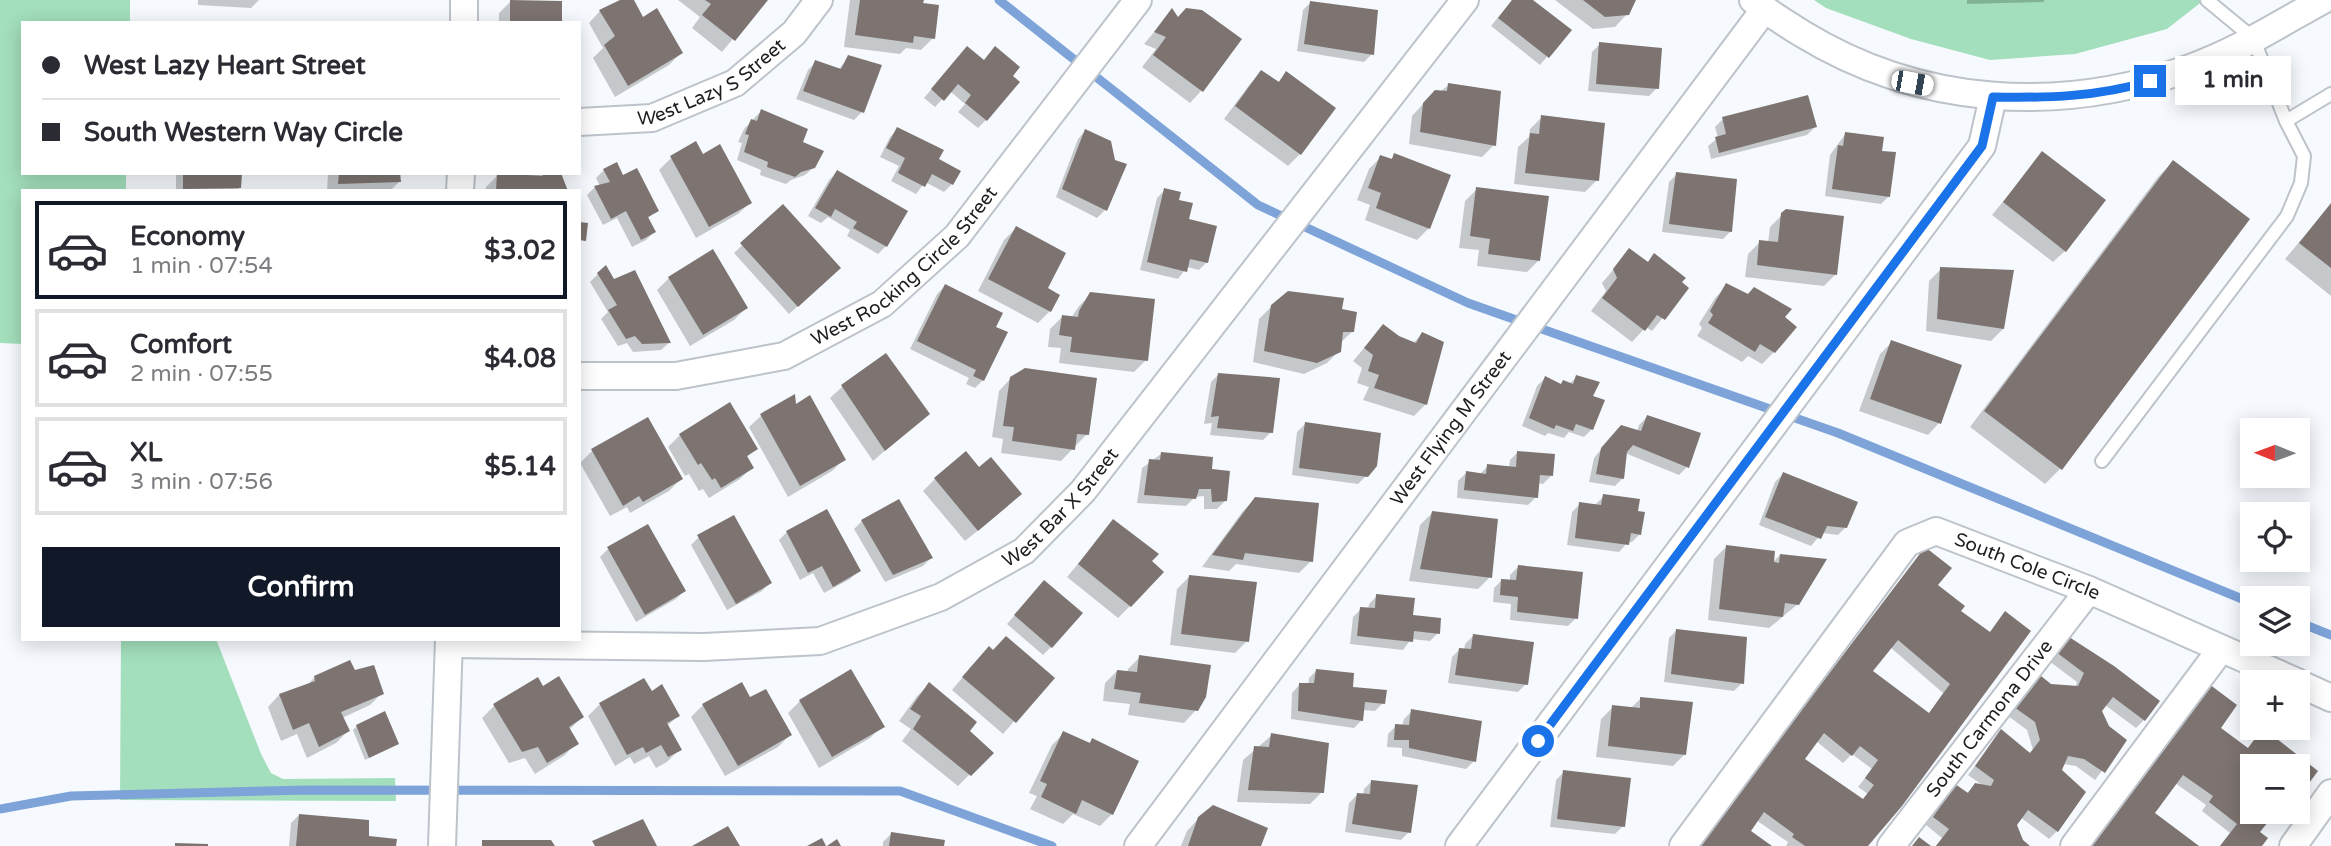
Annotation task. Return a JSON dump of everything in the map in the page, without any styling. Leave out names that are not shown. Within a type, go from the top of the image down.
[{"type":"street","points":[[464,0],[464,21]]},
{"type":"street","name":"West Lazy S Street","points":[[581,122],[652,118],[735,83],[794,33],[819,0]]},
{"type":"street","name":"West Rocking Circle Street","points":[[581,376],[676,376],[784,356],[882,304],[957,236],[1138,0]]},
{"type":"street","name":"West Bar X Street","points":[[449,641],[704,647],[820,641],[941,597],[1024,551],[1083,491],[1465,0]]},
{"type":"street","points":[[1763,3],[1835,53],[1912,83],[1993,97],[2061,98],[2128,88],[2193,68],[2323,0]]},
{"type":"street","name":"West Flying M Street","points":[[1138,846],[1763,3]]},
{"type":"street","points":[[1459,846],[1982,146],[1993,97]]},
{"type":"street","name":"South Cole Circle","points":[[1683,846],[1907,543],[1936,531],[2089,590],[2268,670]]},
{"type":"street","name":"South Carmona Drive","points":[[1891,846],[2089,590]]},
{"type":"street","points":[[442,846],[449,641]]},
{"type":"street","points":[[2074,846],[2221,649]]},
{"type":"street","name":"South Cole Circle","points":[[2310,689],[2331,698]]},
{"type":"street","points":[[2293,846],[2331,793]]},
{"type":"lane","points":[[2102,461],[2287,216],[2301,183],[2304,156],[2286,121],[2253,38],[2207,0]]},
{"type":"lane","points":[[2286,121],[2331,94]]},
{"type":"green space","points":[[0,0],[130,0],[130,21],[21,21],[21,175],[126,175],[126,189],[21,189],[21,344],[0,343]]},
{"type":"green space","points":[[1814,0],[2204,0],[2167,29],[2075,54],[1990,60],[1911,39],[1826,8]]},
{"type":"green space","points":[[121,641],[217,641],[271,773],[283,779],[395,778],[396,801],[120,800]]},
{"type":"building","points":[[510,0],[562,1],[562,21],[510,21]]},
{"type":"building","points":[[620,0],[634,0],[643,17],[657,8],[683,53],[628,86],[604,45],[615,36],[599,10]]},
{"type":"building","points":[[705,0],[768,0],[735,41],[702,15],[711,4]]},
{"type":"building","points":[[860,0],[924,0],[923,3],[939,5],[935,39],[914,36],[913,43],[855,35]]},
{"type":"building","points":[[1512,0],[1533,0],[1572,30],[1549,58],[1498,18]]},
{"type":"building","points":[[1583,0],[1636,0],[1629,15],[1605,17]]},
{"type":"building","points":[[1310,1],[1378,10],[1374,55],[1304,44]]},
{"type":"building","points":[[1172,8],[1178,17],[1186,8],[1202,10],[1242,39],[1203,92],[1153,55],[1166,37],[1154,32]]},
{"type":"building","points":[[1599,42],[1662,48],[1659,89],[1596,84]]},
{"type":"building","points":[[967,46],[984,60],[995,46],[1020,67],[1013,76],[1020,82],[987,121],[965,103],[971,95],[958,84],[944,101],[931,89]]},
{"type":"building","points":[[848,55],[882,65],[864,113],[803,91],[815,60],[841,69]]},
{"type":"building","points":[[1261,70],[1279,82],[1286,71],[1336,108],[1301,155],[1235,106]]},
{"type":"building","points":[[1448,83],[1501,91],[1496,146],[1420,132],[1423,103],[1435,90],[1447,91]]},
{"type":"building","points":[[1808,95],[1817,127],[1719,153],[1715,137],[1726,134],[1722,117]]},
{"type":"building","points":[[761,109],[808,129],[803,142],[824,151],[815,168],[795,177],[767,167],[768,162],[744,152],[749,135],[745,134],[751,119],[757,121]]},
{"type":"building","points":[[1541,115],[1605,123],[1599,181],[1525,173],[1530,133],[1539,134]]},
{"type":"building","points":[[897,127],[944,150],[939,159],[961,171],[953,185],[932,174],[925,187],[898,173],[905,158],[886,148]]},
{"type":"building","points":[[1085,129],[1111,141],[1115,160],[1127,164],[1107,211],[1062,189]]},
{"type":"building","points":[[1845,132],[1884,137],[1882,151],[1896,152],[1890,197],[1832,189],[1838,145],[1843,146]]},
{"type":"building","points":[[696,141],[703,154],[720,144],[752,203],[709,227],[670,156]]},
{"type":"building","points":[[2042,151],[2106,200],[2066,252],[2003,202]]},
{"type":"building","points":[[1394,153],[1451,175],[1430,229],[1376,208],[1381,193],[1368,188],[1380,155],[1392,159]]},
{"type":"building","points":[[2173,160],[2250,219],[2062,470],[1984,411]]},
{"type":"building","points":[[617,162],[623,175],[637,168],[659,211],[648,217],[656,232],[641,240],[626,211],[611,219],[594,186],[610,182],[603,169]]},
{"type":"building","points":[[837,170],[908,211],[887,247],[853,228],[857,222],[835,209],[831,217],[815,208]]},
{"type":"building","points":[[1676,172],[1737,179],[1732,232],[1669,224]]},
{"type":"building","points":[[183,175],[242,175],[241,188],[183,189]]},
{"type":"building","points":[[339,175],[400,175],[401,182],[338,184]]},
{"type":"building","points":[[497,175],[562,175],[567,189],[496,189]]},
{"type":"building","points":[[1476,187],[1549,196],[1540,261],[1488,254],[1490,239],[1470,236]]},
{"type":"building","points":[[1164,188],[1181,192],[1179,200],[1193,203],[1189,219],[1217,226],[1208,263],[1190,259],[1187,272],[1147,262]]},
{"type":"building","points":[[2331,203],[2331,268],[2299,243]]},
{"type":"building","points":[[783,204],[841,268],[798,307],[740,243]]},
{"type":"building","points":[[1786,209],[1844,216],[1837,275],[1757,265],[1759,240],[1778,242],[1781,213]]},
{"type":"building","points":[[581,222],[588,223],[586,241],[581,240]]},
{"type":"building","points":[[1016,226],[1066,253],[1048,288],[1060,295],[1051,312],[988,279]]},
{"type":"building","points":[[1629,248],[1648,262],[1654,253],[1686,278],[1682,282],[1689,288],[1665,320],[1657,315],[1645,331],[1602,298],[1617,278],[1613,269]]},
{"type":"building","points":[[713,249],[748,308],[703,335],[668,277]]},
{"type":"building","points":[[606,265],[614,279],[635,270],[671,343],[642,344],[635,336],[626,339],[608,310],[617,305],[597,273]]},
{"type":"building","points":[[1940,267],[2014,270],[2004,329],[1937,319]]},
{"type":"building","points":[[1726,283],[1748,294],[1754,287],[1792,309],[1785,317],[1797,327],[1775,353],[1760,344],[1755,352],[1708,323],[1713,315],[1710,311]]},
{"type":"building","points":[[945,284],[1003,313],[996,327],[1008,332],[984,381],[973,376],[976,370],[917,341]]},
{"type":"building","points":[[1288,291],[1344,298],[1342,309],[1357,312],[1354,332],[1343,332],[1341,352],[1317,363],[1264,351],[1271,305]]},
{"type":"building","points":[[1090,292],[1155,299],[1148,361],[1070,352],[1072,337],[1059,335],[1062,315],[1078,317]]},
{"type":"building","points":[[1383,324],[1399,336],[1416,343],[1422,332],[1444,342],[1427,405],[1374,388],[1379,375],[1368,371],[1373,355],[1364,348]]},
{"type":"building","points":[[1891,340],[1962,365],[1941,424],[1870,399]]},
{"type":"building","points":[[886,353],[930,414],[885,451],[841,385]]},
{"type":"building","points":[[1025,368],[1097,378],[1089,435],[1077,434],[1075,450],[1012,441],[1014,427],[1003,426],[1010,377]]},
{"type":"building","points":[[1218,373],[1280,378],[1273,433],[1217,428],[1219,416],[1211,417]]},
{"type":"building","points":[[1576,375],[1600,382],[1593,396],[1605,400],[1593,430],[1576,424],[1573,431],[1556,425],[1554,429],[1529,418],[1545,376],[1561,384],[1563,380],[1573,384]]},
{"type":"building","points":[[795,394],[796,404],[810,395],[846,460],[800,486],[760,414]]},
{"type":"building","points":[[730,402],[758,449],[747,456],[754,468],[721,488],[701,463],[698,465],[679,434]]},
{"type":"building","points":[[1647,415],[1701,433],[1689,468],[1633,445],[1627,452],[1624,479],[1596,474],[1601,448],[1621,425],[1641,431]]},
{"type":"building","points":[[648,417],[683,479],[643,502],[639,496],[623,506],[591,449]]},
{"type":"building","points":[[1305,422],[1381,433],[1377,466],[1368,477],[1299,468]]},
{"type":"building","points":[[966,451],[979,467],[991,457],[1022,494],[978,531],[934,478]]},
{"type":"building","points":[[1517,451],[1555,454],[1553,476],[1540,475],[1538,498],[1464,490],[1466,471],[1486,474],[1487,464],[1516,467]]},
{"type":"building","points":[[1161,452],[1213,457],[1212,469],[1230,471],[1227,501],[1212,502],[1211,489],[1199,489],[1196,499],[1144,495],[1149,459],[1160,460]]},
{"type":"building","points":[[1783,472],[1858,502],[1847,528],[1827,526],[1821,539],[1765,517]]},
{"type":"building","points":[[1603,494],[1640,499],[1638,511],[1645,512],[1641,535],[1631,533],[1629,545],[1575,538],[1579,502],[1601,505]]},
{"type":"building","points":[[1255,497],[1319,503],[1313,562],[1245,553],[1243,560],[1212,555]]},
{"type":"building","points":[[899,499],[933,558],[893,575],[861,520]]},
{"type":"building","points":[[827,509],[861,571],[833,587],[822,566],[808,573],[786,531]]},
{"type":"building","points":[[1432,511],[1498,519],[1492,578],[1420,569]]},
{"type":"building","points":[[734,515],[772,583],[736,604],[697,535]]},
{"type":"building","points":[[1113,519],[1159,554],[1152,561],[1164,572],[1131,607],[1078,564]]},
{"type":"building","points":[[648,524],[686,591],[645,615],[607,547]]},
{"type":"building","points":[[1726,545],[1775,551],[1774,562],[1779,563],[1780,554],[1827,559],[1799,605],[1785,603],[1783,617],[1719,609]]},
{"type":"building","points":[[1925,547],[1952,568],[1938,585],[1965,606],[1961,611],[1990,632],[2005,611],[2031,631],[1902,806],[1868,846],[1805,846],[1792,837],[1794,834],[1764,812],[1751,831],[1772,846],[1698,846]],"holes":[[[1898,640],[1950,684],[1929,713],[1873,671]],[[1824,733],[1852,756],[1860,746],[1878,760],[1865,778],[1874,785],[1863,799],[1805,759]]]},
{"type":"building","points":[[1518,565],[1583,572],[1578,619],[1517,612],[1518,597],[1500,595],[1501,579],[1516,580]]},
{"type":"building","points":[[1189,575],[1257,582],[1249,642],[1181,634]]},
{"type":"building","points":[[1044,580],[1083,613],[1052,648],[1014,615]]},
{"type":"building","points":[[1376,594],[1415,598],[1413,615],[1441,618],[1440,634],[1414,631],[1413,642],[1357,636],[1360,607],[1375,608]]},
{"type":"building","points":[[1676,629],[1747,637],[1744,684],[1671,674]]},
{"type":"building","points":[[1473,634],[1534,642],[1528,685],[1455,675],[1459,648],[1471,649]]},
{"type":"building","points":[[2066,635],[2114,666],[2160,701],[2145,721],[2113,697],[2102,711],[2109,726],[2127,740],[2105,773],[2084,759],[2068,756],[2062,770],[2086,792],[2058,832],[2028,810],[2017,825],[2023,840],[2030,846],[1936,846],[1949,829],[1933,817],[1955,784],[1968,793],[1975,783],[1991,786],[1994,780],[1975,766],[2001,729],[2030,753],[2040,740],[2035,722],[2014,707],[2025,691],[2041,676],[2051,684],[2078,686],[2084,673],[2056,652]]},
{"type":"building","points":[[1006,636],[1055,678],[1016,723],[962,677],[989,646],[993,650]]},
{"type":"building","points":[[1139,655],[1211,665],[1206,697],[1198,711],[1139,703],[1141,693],[1114,689],[1117,670],[1137,672]]},
{"type":"building","points":[[350,660],[355,670],[374,665],[384,694],[341,712],[350,731],[319,747],[309,723],[293,730],[279,694],[315,681],[314,676]]},
{"type":"building","points":[[851,669],[885,727],[832,757],[799,700]]},
{"type":"building","points":[[1316,669],[1354,673],[1353,687],[1387,690],[1385,704],[1365,702],[1363,721],[1298,711],[1299,683],[1314,683]]},
{"type":"building","points":[[559,676],[584,717],[569,727],[579,744],[547,763],[538,747],[522,752],[493,704],[538,677],[543,686]]},
{"type":"building","points":[[644,678],[652,691],[662,684],[680,716],[667,723],[682,750],[668,757],[661,745],[646,753],[643,747],[627,755],[599,703]]},
{"type":"building","points":[[742,682],[750,697],[766,689],[792,735],[738,766],[702,704]]},
{"type":"building","points":[[929,682],[977,722],[970,731],[994,753],[971,776],[913,729],[921,716],[910,709]]},
{"type":"building","points":[[2209,684],[2237,705],[2221,728],[2248,748],[2254,740],[2278,740],[2296,754],[2240,754],[2240,824],[2266,824],[2260,832],[2268,838],[2262,846],[2220,846],[2237,824],[2209,802],[2213,796],[2183,775],[2155,813],[2199,846],[2089,846]]},
{"type":"building","points":[[1640,697],[1693,702],[1686,755],[1608,746],[1612,705],[1640,708]]},
{"type":"building","points":[[1411,709],[1482,721],[1476,762],[1409,748],[1409,740],[1394,740],[1395,724],[1409,725]]},
{"type":"building","points":[[385,711],[399,744],[369,758],[356,725]]},
{"type":"building","points":[[1063,731],[1090,743],[1092,738],[1139,761],[1113,815],[1082,800],[1076,814],[1041,797],[1047,784],[1040,781]]},
{"type":"building","points":[[1271,733],[1329,743],[1324,793],[1248,790],[1254,746],[1269,747]]},
{"type":"building","points":[[2310,765],[2318,771],[2310,782]]},
{"type":"building","points":[[1563,770],[1631,778],[1625,827],[1557,819]]},
{"type":"building","points":[[1371,780],[1418,785],[1411,833],[1352,824],[1357,793],[1370,794]]},
{"type":"building","points":[[1213,805],[1268,828],[1261,846],[1188,846],[1198,817]]},
{"type":"building","points":[[299,814],[369,820],[369,836],[397,839],[396,846],[296,846]]},
{"type":"building","points":[[643,819],[657,846],[595,846],[592,841]]},
{"type":"building","points":[[728,826],[740,846],[692,846]]},
{"type":"building","points":[[891,832],[945,840],[944,846],[889,846]]},
{"type":"building","points":[[1919,837],[1931,846],[1912,846]]},
{"type":"building","points":[[822,838],[826,846],[807,846]]},
{"type":"building","points":[[837,839],[841,846],[827,846]]},
{"type":"building","points":[[482,840],[551,840],[555,846],[482,846]]},
{"type":"building","points":[[175,843],[208,844],[208,846],[175,846]]},
{"type":"waterway","points":[[999,0],[1258,205],[1468,303],[1838,433],[2240,598]]},
{"type":"waterway","points":[[2310,627],[2331,635]]},
{"type":"waterway","points":[[0,809],[71,796],[308,790],[900,791],[1052,846]]},
{"type":"route","points":[[1538,741],[1982,146],[1993,97],[2061,98],[2128,88],[2150,81]]}]
